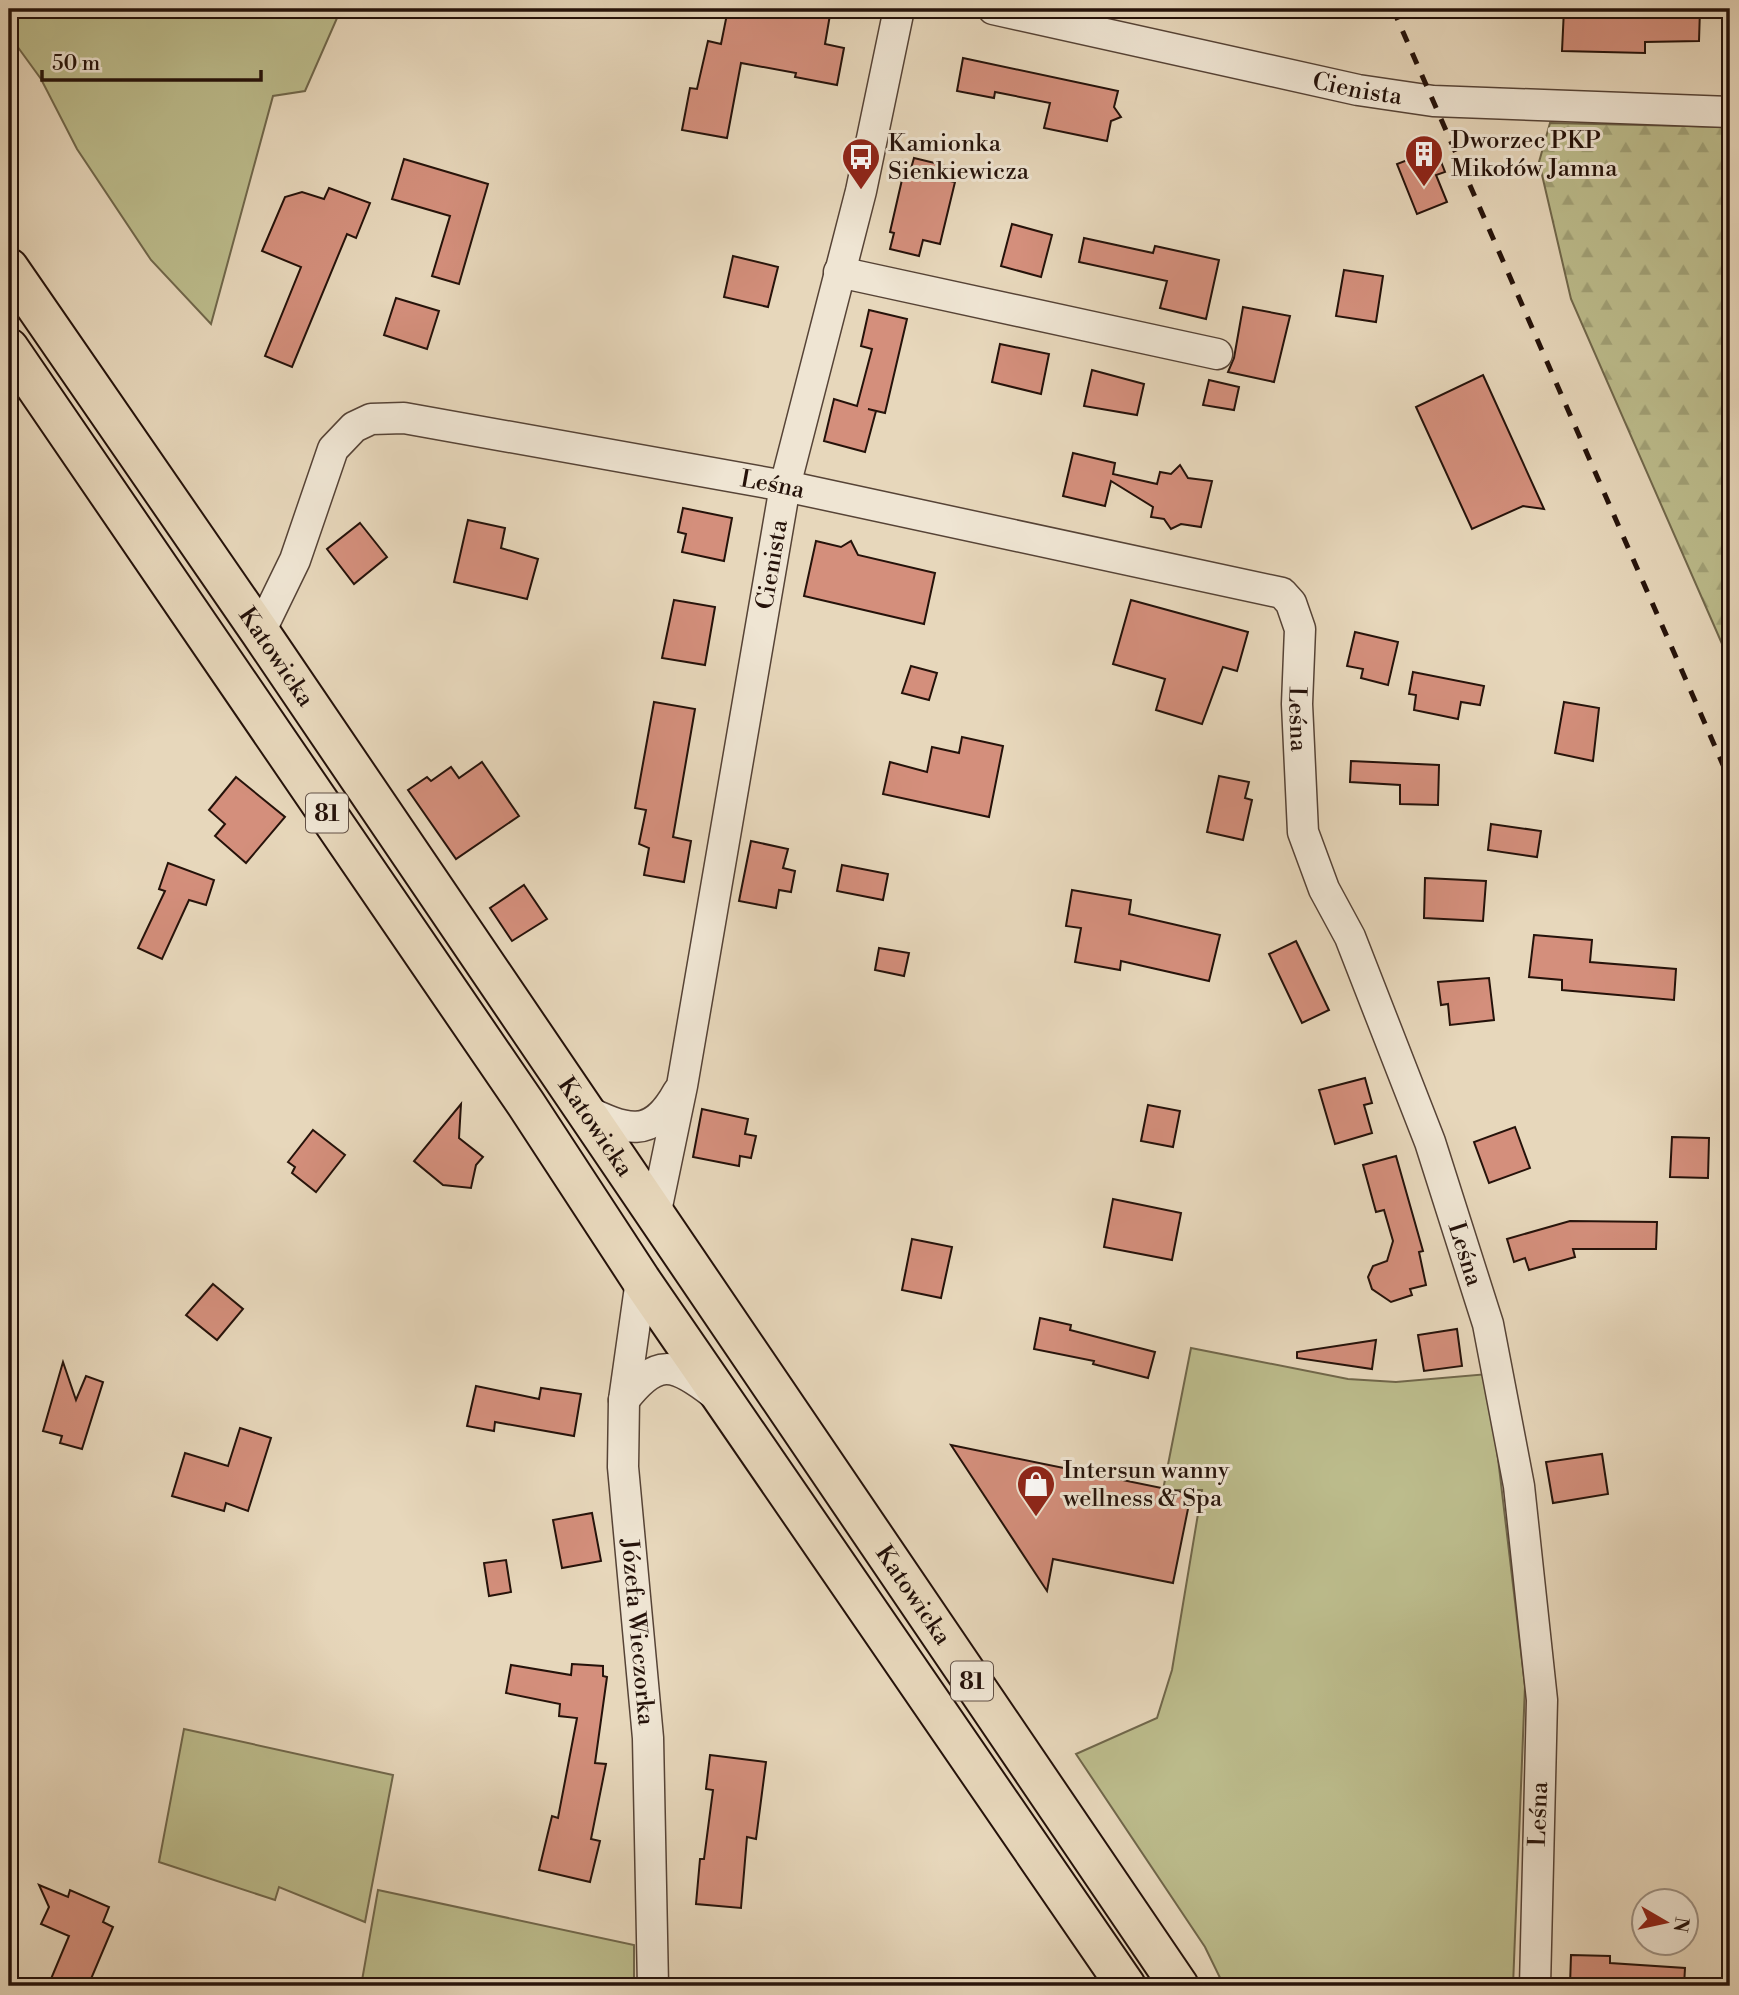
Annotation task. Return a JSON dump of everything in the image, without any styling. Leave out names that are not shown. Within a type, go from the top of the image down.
[{"type":"main road","name":"Katowicka","points":[[9,268],[260,632],[1179,1986]]},
{"type":"main road","name":"Katowicka","points":[[9,348],[526,1104],[641,1280],[1126,1986]]},
{"type":"street","name":"Cienista","points":[[655,1216],[682,1086],[785,486],[861,191],[899,9]]},
{"type":"street","name":"Cienista","points":[[993,9],[1358,90],[1433,101],[1730,112]]},
{"type":"street","points":[[839,272],[1217,354]]},
{"type":"street","name":"Leśna","points":[[260,632],[295,560],[333,449],[354,427],[371,419],[404,418],[785,486],[1282,593],[1291,603],[1300,629],[1297,704],[1303,832],[1324,889],[1350,937],[1430,1142],[1488,1324],[1519,1486],[1542,1700],[1535,1986]]},
{"type":"street","points":[[582,1109],[615,1124],[639,1128],[656,1122],[667,1113],[682,1086]]},
{"type":"street","name":"Józefa Wieczorka","points":[[641,1280],[624,1400],[623,1467],[648,1738],[653,1986]]},
{"type":"street","points":[[624,1400],[643,1376],[667,1368],[689,1374],[729,1405]]},
{"type":"green space","points":[[9,9],[341,9],[305,91],[273,96],[211,324],[151,260],[77,149],[41,79],[9,35]]},
{"type":"green space","points":[[1550,123],[1730,127],[1730,662],[1571,299],[1539,162]]},
{"type":"green space","points":[[1191,1348],[1348,1379],[1396,1382],[1488,1374],[1525,1686],[1513,1986],[1224,1986],[1205,1947],[1076,1754],[1157,1718],[1172,1670],[1202,1490],[1163,1490]]},
{"type":"green space","points":[[184,1729],[393,1775],[365,1922],[279,1887],[275,1900],[159,1862]]},
{"type":"green space","points":[[378,1890],[634,1945],[634,1986],[361,1986]]},
{"type":"building","points":[[728,9],[831,9],[825,44],[844,48],[837,85],[795,77],[796,73],[741,63],[727,138],[682,130],[690,88],[697,89],[708,41],[721,44]]},
{"type":"building","points":[[1564,9],[1700,9],[1699,41],[1645,42],[1645,53],[1562,51]]},
{"type":"building","points":[[963,58],[1118,91],[1114,107],[1121,117],[1111,121],[1107,141],[1044,128],[1050,103],[995,92],[994,98],[957,91]]},
{"type":"building","name":"Dworzec PKP Mikołów Jamna","points":[[1436,149],[1445,172],[1436,175],[1447,202],[1417,214],[1397,164]]},
{"type":"building","points":[[914,158],[943,165],[940,179],[955,182],[940,244],[923,240],[919,256],[890,249],[894,233],[890,232],[904,171],[910,172]]},
{"type":"building","points":[[404,159],[488,184],[459,284],[432,276],[450,216],[392,199]]},
{"type":"building","points":[[329,188],[370,203],[356,238],[347,234],[292,367],[265,356],[301,267],[262,251],[285,197],[302,192],[324,199]]},
{"type":"building","points":[[1012,224],[1052,235],[1041,277],[1001,266]]},
{"type":"building","points":[[1084,238],[1153,253],[1155,246],[1219,260],[1206,319],[1160,308],[1167,281],[1079,262]]},
{"type":"building","points":[[733,256],[778,267],[768,307],[724,297]]},
{"type":"building","points":[[1344,270],[1383,276],[1376,322],[1336,316]]},
{"type":"building","points":[[396,298],[439,311],[427,349],[384,335]]},
{"type":"building","points":[[1243,307],[1290,316],[1274,382],[1228,372],[1234,358]]},
{"type":"building","points":[[869,310],[907,319],[885,413],[868,409],[876,411],[865,452],[824,441],[834,399],[857,406],[872,349],[861,346]]},
{"type":"building","points":[[1000,344],[1049,354],[1041,394],[992,382]]},
{"type":"building","points":[[1092,370],[1144,384],[1137,415],[1084,406]]},
{"type":"building","points":[[1483,375],[1544,509],[1523,506],[1472,529],[1416,407]]},
{"type":"building","points":[[1209,380],[1239,387],[1234,410],[1203,405]]},
{"type":"building","points":[[1073,453],[1115,463],[1113,474],[1157,484],[1160,472],[1171,474],[1180,465],[1188,478],[1212,481],[1201,527],[1181,524],[1171,529],[1164,519],[1151,517],[1153,507],[1111,481],[1105,506],[1063,496]]},
{"type":"building","points":[[683,508],[732,518],[724,561],[682,552],[686,534],[678,532]]},
{"type":"building","points":[[468,520],[505,528],[501,548],[538,559],[527,599],[454,582]]},
{"type":"building","points":[[360,523],[387,557],[354,584],[327,549]]},
{"type":"building","points":[[816,541],[841,547],[851,541],[858,555],[935,573],[924,624],[804,596]]},
{"type":"building","points":[[674,600],[715,607],[705,665],[662,658]]},
{"type":"building","points":[[1131,600],[1248,632],[1237,671],[1223,667],[1202,724],[1156,710],[1165,679],[1113,664]]},
{"type":"building","points":[[1355,632],[1398,642],[1388,685],[1361,678],[1363,669],[1347,666]]},
{"type":"building","points":[[911,666],[937,673],[929,700],[902,693]]},
{"type":"building","points":[[1413,672],[1484,686],[1480,705],[1461,702],[1458,719],[1414,710],[1416,695],[1409,694]]},
{"type":"building","points":[[654,702],[695,709],[673,837],[691,841],[684,882],[644,875],[649,848],[639,844],[646,810],[635,808]]},
{"type":"building","points":[[1564,702],[1599,708],[1593,761],[1555,753]]},
{"type":"building","points":[[962,737],[1003,746],[989,817],[883,794],[890,762],[927,772],[932,747],[959,753]]},
{"type":"building","points":[[1351,761],[1439,765],[1438,805],[1400,804],[1400,785],[1350,782]]},
{"type":"building","points":[[482,762],[519,816],[456,859],[408,790],[427,777],[431,781],[451,767],[459,778]]},
{"type":"building","points":[[1219,776],[1249,782],[1245,798],[1252,800],[1243,840],[1207,832]]},
{"type":"building","points":[[236,777],[285,817],[246,863],[215,836],[225,824],[209,810]]},
{"type":"building","points":[[1491,824],[1541,831],[1537,857],[1488,850]]},
{"type":"building","points":[[751,841],[788,849],[783,868],[795,871],[791,892],[779,890],[776,908],[739,901]]},
{"type":"building","points":[[168,863],[214,880],[206,905],[189,900],[162,959],[138,948],[165,891],[159,889]]},
{"type":"building","points":[[842,865],[888,874],[883,900],[837,891]]},
{"type":"building","points":[[1425,878],[1486,881],[1483,921],[1424,918]]},
{"type":"building","points":[[524,885],[547,919],[512,941],[490,908]]},
{"type":"building","points":[[1072,890],[1131,900],[1129,914],[1220,935],[1209,981],[1121,961],[1120,970],[1075,962],[1081,928],[1066,926]]},
{"type":"building","points":[[1534,935],[1592,940],[1590,962],[1676,969],[1674,1000],[1562,990],[1562,980],[1529,977]]},
{"type":"building","points":[[1296,941],[1329,1010],[1302,1023],[1269,954]]},
{"type":"building","points":[[879,948],[909,953],[904,976],[875,970]]},
{"type":"building","points":[[1489,978],[1494,1020],[1450,1025],[1448,1004],[1441,1005],[1438,982]]},
{"type":"building","points":[[1365,1078],[1372,1103],[1364,1105],[1372,1133],[1335,1144],[1319,1090]]},
{"type":"building","points":[[461,1104],[459,1138],[483,1157],[476,1165],[471,1188],[443,1185],[414,1161]]},
{"type":"building","points":[[1148,1105],[1180,1111],[1173,1147],[1141,1141]]},
{"type":"building","points":[[702,1109],[748,1119],[745,1134],[756,1136],[751,1158],[740,1156],[739,1166],[693,1157]]},
{"type":"building","points":[[1515,1127],[1530,1168],[1489,1183],[1474,1142]]},
{"type":"building","points":[[313,1130],[345,1155],[316,1192],[292,1173],[295,1167],[288,1162]]},
{"type":"building","points":[[1672,1137],[1709,1138],[1708,1178],[1670,1177]]},
{"type":"building","points":[[1396,1156],[1423,1251],[1419,1252],[1426,1285],[1410,1289],[1412,1295],[1391,1302],[1372,1289],[1368,1277],[1373,1266],[1387,1261],[1393,1241],[1384,1210],[1376,1212],[1363,1165]]},
{"type":"building","points":[[1113,1199],[1181,1213],[1172,1260],[1104,1247]]},
{"type":"building","points":[[1570,1221],[1657,1222],[1656,1249],[1573,1249],[1575,1257],[1529,1270],[1525,1258],[1514,1262],[1507,1239]]},
{"type":"building","points":[[912,1239],[952,1247],[941,1298],[902,1290]]},
{"type":"building","points":[[213,1284],[243,1309],[217,1340],[186,1315]]},
{"type":"building","points":[[1040,1318],[1071,1325],[1070,1330],[1155,1352],[1148,1378],[1093,1364],[1094,1361],[1034,1349]]},
{"type":"building","points":[[1457,1329],[1462,1366],[1424,1371],[1418,1335]]},
{"type":"building","points":[[1376,1340],[1372,1369],[1297,1358],[1297,1352]]},
{"type":"building","points":[[63,1362],[76,1400],[86,1376],[103,1382],[82,1449],[60,1443],[62,1436],[43,1431]]},
{"type":"building","points":[[476,1386],[539,1399],[541,1388],[581,1394],[574,1436],[495,1422],[494,1431],[467,1426]]},
{"type":"building","points":[[240,1428],[271,1438],[248,1511],[226,1503],[224,1511],[172,1496],[185,1453],[228,1466]]},
{"type":"building","points":[[951,1445],[1191,1494],[1173,1583],[1053,1559],[1047,1591]]},
{"type":"building","points":[[1602,1454],[1608,1494],[1553,1503],[1546,1462]]},
{"type":"building","points":[[592,1513],[601,1561],[562,1568],[553,1520]]},
{"type":"building","points":[[506,1560],[511,1592],[489,1596],[484,1563]]},
{"type":"building","points":[[572,1664],[603,1666],[603,1676],[607,1677],[595,1763],[606,1764],[591,1839],[600,1841],[590,1882],[539,1870],[552,1816],[558,1818],[577,1718],[559,1716],[560,1704],[506,1693],[511,1665],[571,1675]]},
{"type":"building","points":[[710,1755],[766,1762],[756,1839],[747,1837],[741,1908],[696,1904],[700,1859],[704,1859],[713,1790],[706,1789]]},
{"type":"building","points":[[39,1885],[68,1897],[70,1890],[109,1907],[103,1922],[113,1927],[88,1986],[48,1986],[69,1936],[41,1924],[49,1907]]},
{"type":"building","points":[[1571,1955],[1610,1956],[1610,1963],[1685,1968],[1684,1986],[1570,1986]]},
{"type":"railway","points":[[1393,9],[1730,781]]},
{"type":"place","name":"Dworzec PKP Mikołów Jamna","points":[[1424,188]]},
{"type":"place","name":"Kamionka Sienkiewicza","points":[[861,191]]},
{"type":"place","name":"Intersun wanny wellness & Spa","points":[[1036,1518]]}]
